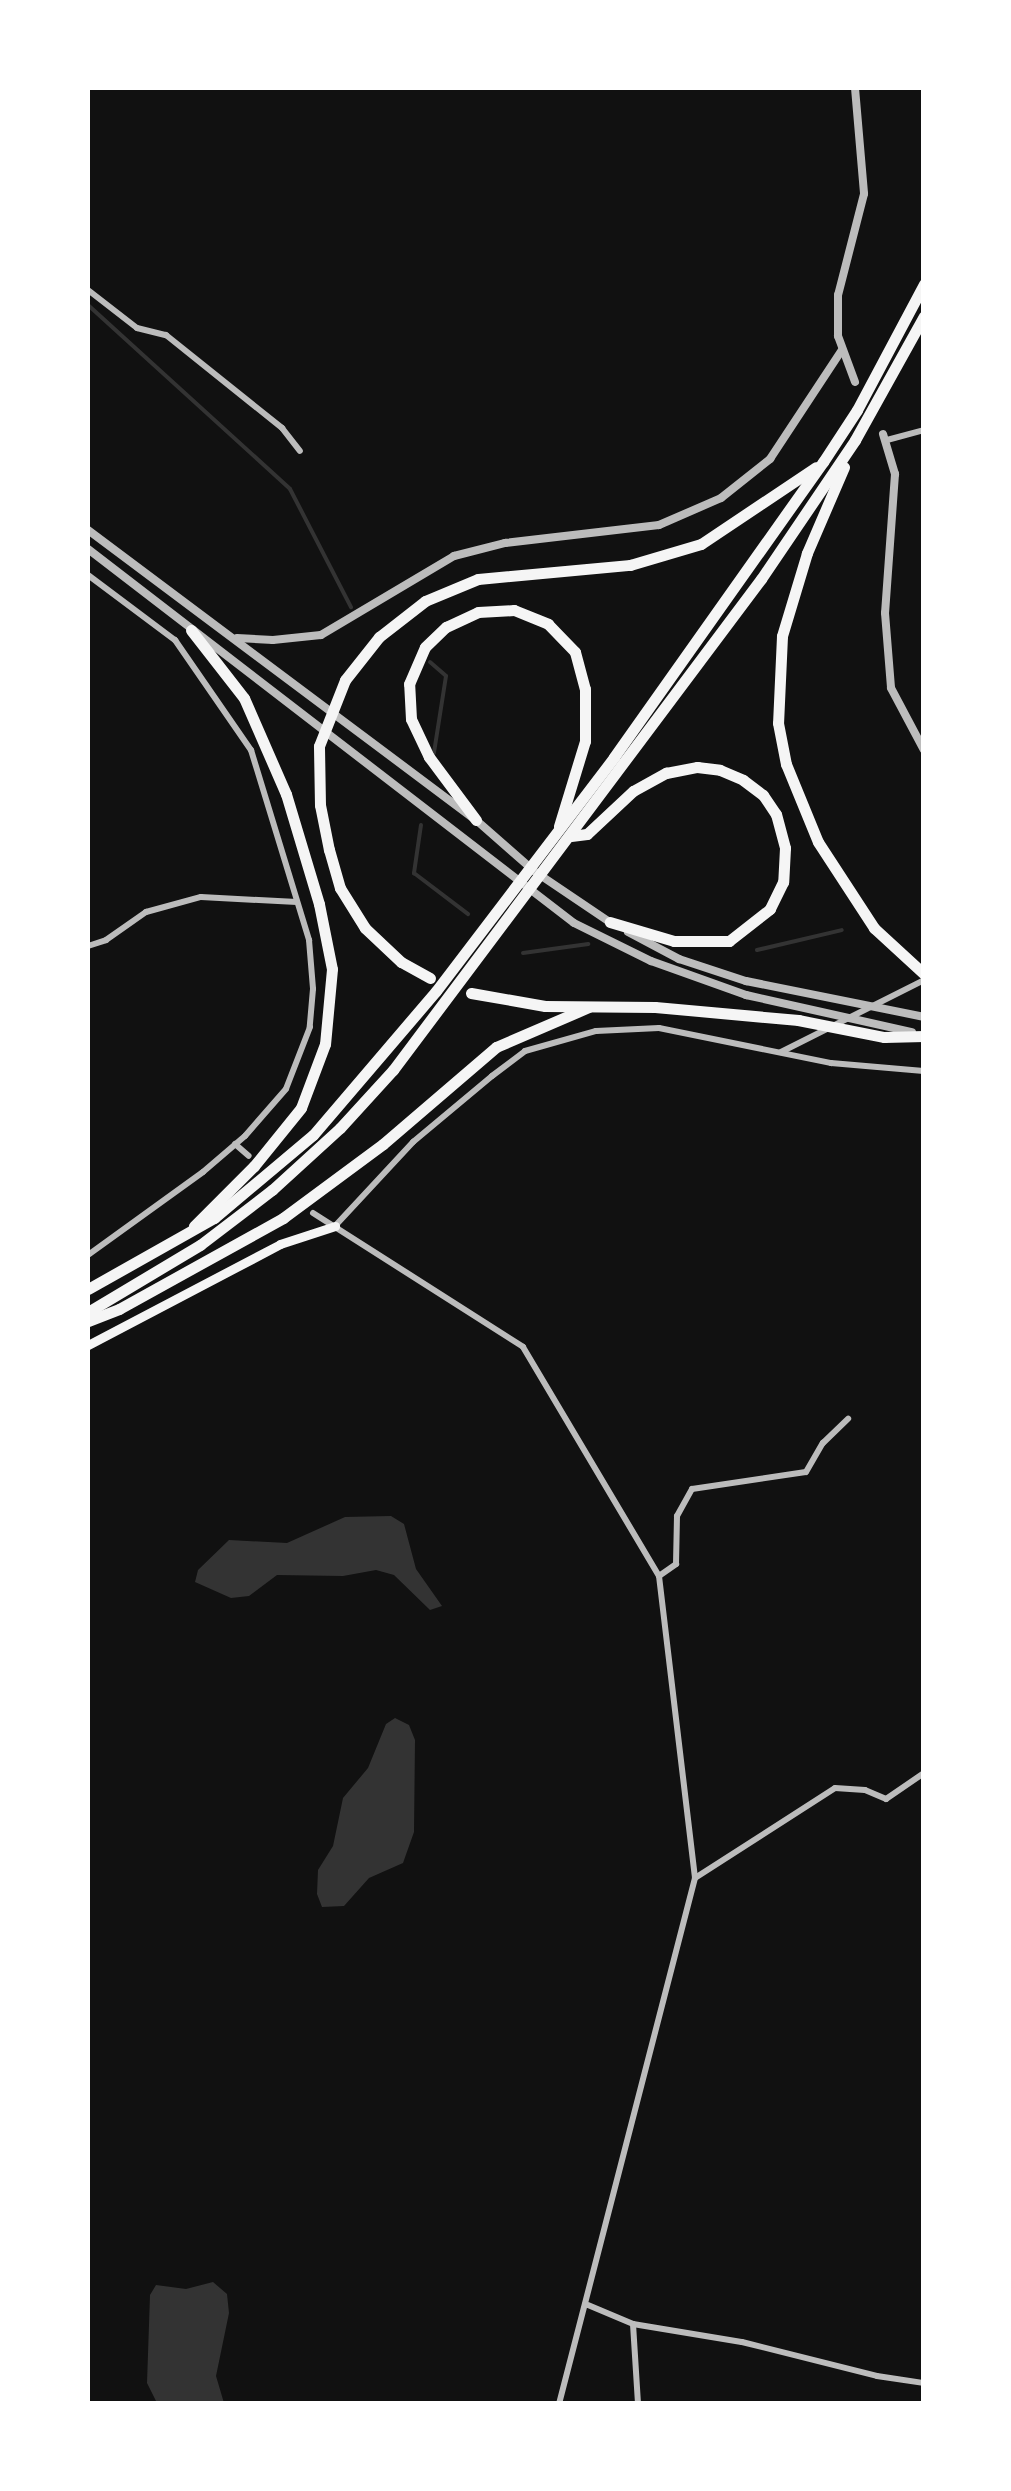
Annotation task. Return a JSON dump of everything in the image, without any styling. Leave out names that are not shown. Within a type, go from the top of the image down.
[{"type":"highway","points":[[88,1312],[200,1244],[272,1190],[340,1128],[451,998],[520,893],[858,410],[924,284]]},
{"type":"highway","points":[[88,1289],[214,1218],[313,1135],[520,893],[761,579],[855,440],[924,316]]},
{"type":"highway","points":[[855,440],[808,553],[782,636],[778,723],[786,764],[818,842],[874,928],[924,977]]},
{"type":"highway","points":[[430,978],[401,962],[365,928],[340,888],[320,805],[319,746],[346,680],[379,638],[425,601],[478,579],[630,565],[701,544],[823,462]]},
{"type":"highway","points":[[476,820],[429,756],[411,719],[410,684],[426,648],[446,628],[478,612],[514,610],[548,624],[575,652],[584,690],[584,741],[561,839]]},
{"type":"highway","points":[[187,1234],[254,1166],[301,1108],[325,1044],[332,969],[319,904],[286,794],[244,698],[191,630]]},
{"type":"highway","points":[[561,839],[587,834],[633,791],[666,772],[696,767],[720,770],[744,780],[763,795],[776,814],[786,848],[783,882],[770,909],[729,941],[674,942],[610,922]]},
{"type":"highway","points":[[471,994],[545,1006],[800,1015],[924,1035]]},
{"type":"highway","points":[[88,1321],[119,1310],[283,1218],[368,1155],[496,1047],[589,1006]]},
{"type":"main road","points":[[88,1345],[280,1244],[335,1226]]},
{"type":"street","points":[[855,88],[864,194],[838,295],[842,350],[856,382]]},
{"type":"street","points":[[88,290],[137,328],[166,335],[282,428],[300,451]]},
{"type":"street","points":[[237,638],[273,640],[321,634],[454,556],[505,543],[659,525],[721,498],[770,459],[842,350]]},
{"type":"street","points":[[924,430],[885,437],[895,474],[885,613],[886,656],[900,712],[924,750]]},
{"type":"street","points":[[88,530],[476,820],[534,871],[610,922],[679,959],[815,997],[924,1017]]},
{"type":"street","points":[[88,549],[574,922],[688,976],[800,1015]]},
{"type":"street","points":[[88,575],[175,640],[251,750],[310,956],[310,1028],[286,1090],[235,1144],[88,1255]]},
{"type":"street","points":[[88,946],[106,940],[146,912],[201,897],[297,902]]},
{"type":"street","points":[[780,1053],[924,977]]},
{"type":"street","points":[[335,1226],[414,1142],[525,1051],[596,1031],[659,1028],[780,1053],[924,1071]]},
{"type":"street","points":[[235,1144],[249,1156]]},
{"type":"street","points":[[313,1212],[523,1348],[659,1576],[695,1878],[560,2404]]},
{"type":"street","points":[[659,1576],[676,1564],[678,1516],[692,1489],[806,1472],[823,1443],[848,1420]]},
{"type":"street","points":[[695,1878],[835,1788],[864,1790],[886,1799],[924,1773]]},
{"type":"street","points":[[588,2305],[632,2324],[742,2342],[877,2376],[924,2382]]},
{"type":"street","points":[[632,2324],[638,2404]]},
{"type":"shaded area","points":[[391,1516],[404,1524],[416,1569],[442,1606],[430,1610],[394,1575],[376,1570],[343,1576],[277,1575],[249,1596],[231,1598],[195,1582],[198,1570],[229,1540],[287,1543],[345,1517]]},
{"type":"shaded area","points":[[395,1718],[409,1725],[415,1740],[414,1832],[403,1863],[369,1878],[344,1906],[322,1907],[317,1894],[318,1870],[333,1846],[343,1798],[368,1768],[386,1724]]},
{"type":"shaded area","points":[[213,2282],[227,2294],[229,2313],[216,2376],[224,2403],[157,2403],[147,2383],[150,2295],[156,2285],[186,2289]]},
{"type":"waterway","points":[[88,305],[290,489],[351,607]]},
{"type":"waterway","points":[[430,662],[446,676],[434,753]]},
{"type":"waterway","points":[[421,825],[414,873],[468,914]]},
{"type":"waterway","points":[[757,950],[842,930]]},
{"type":"waterway","points":[[523,953],[588,944]]}]
